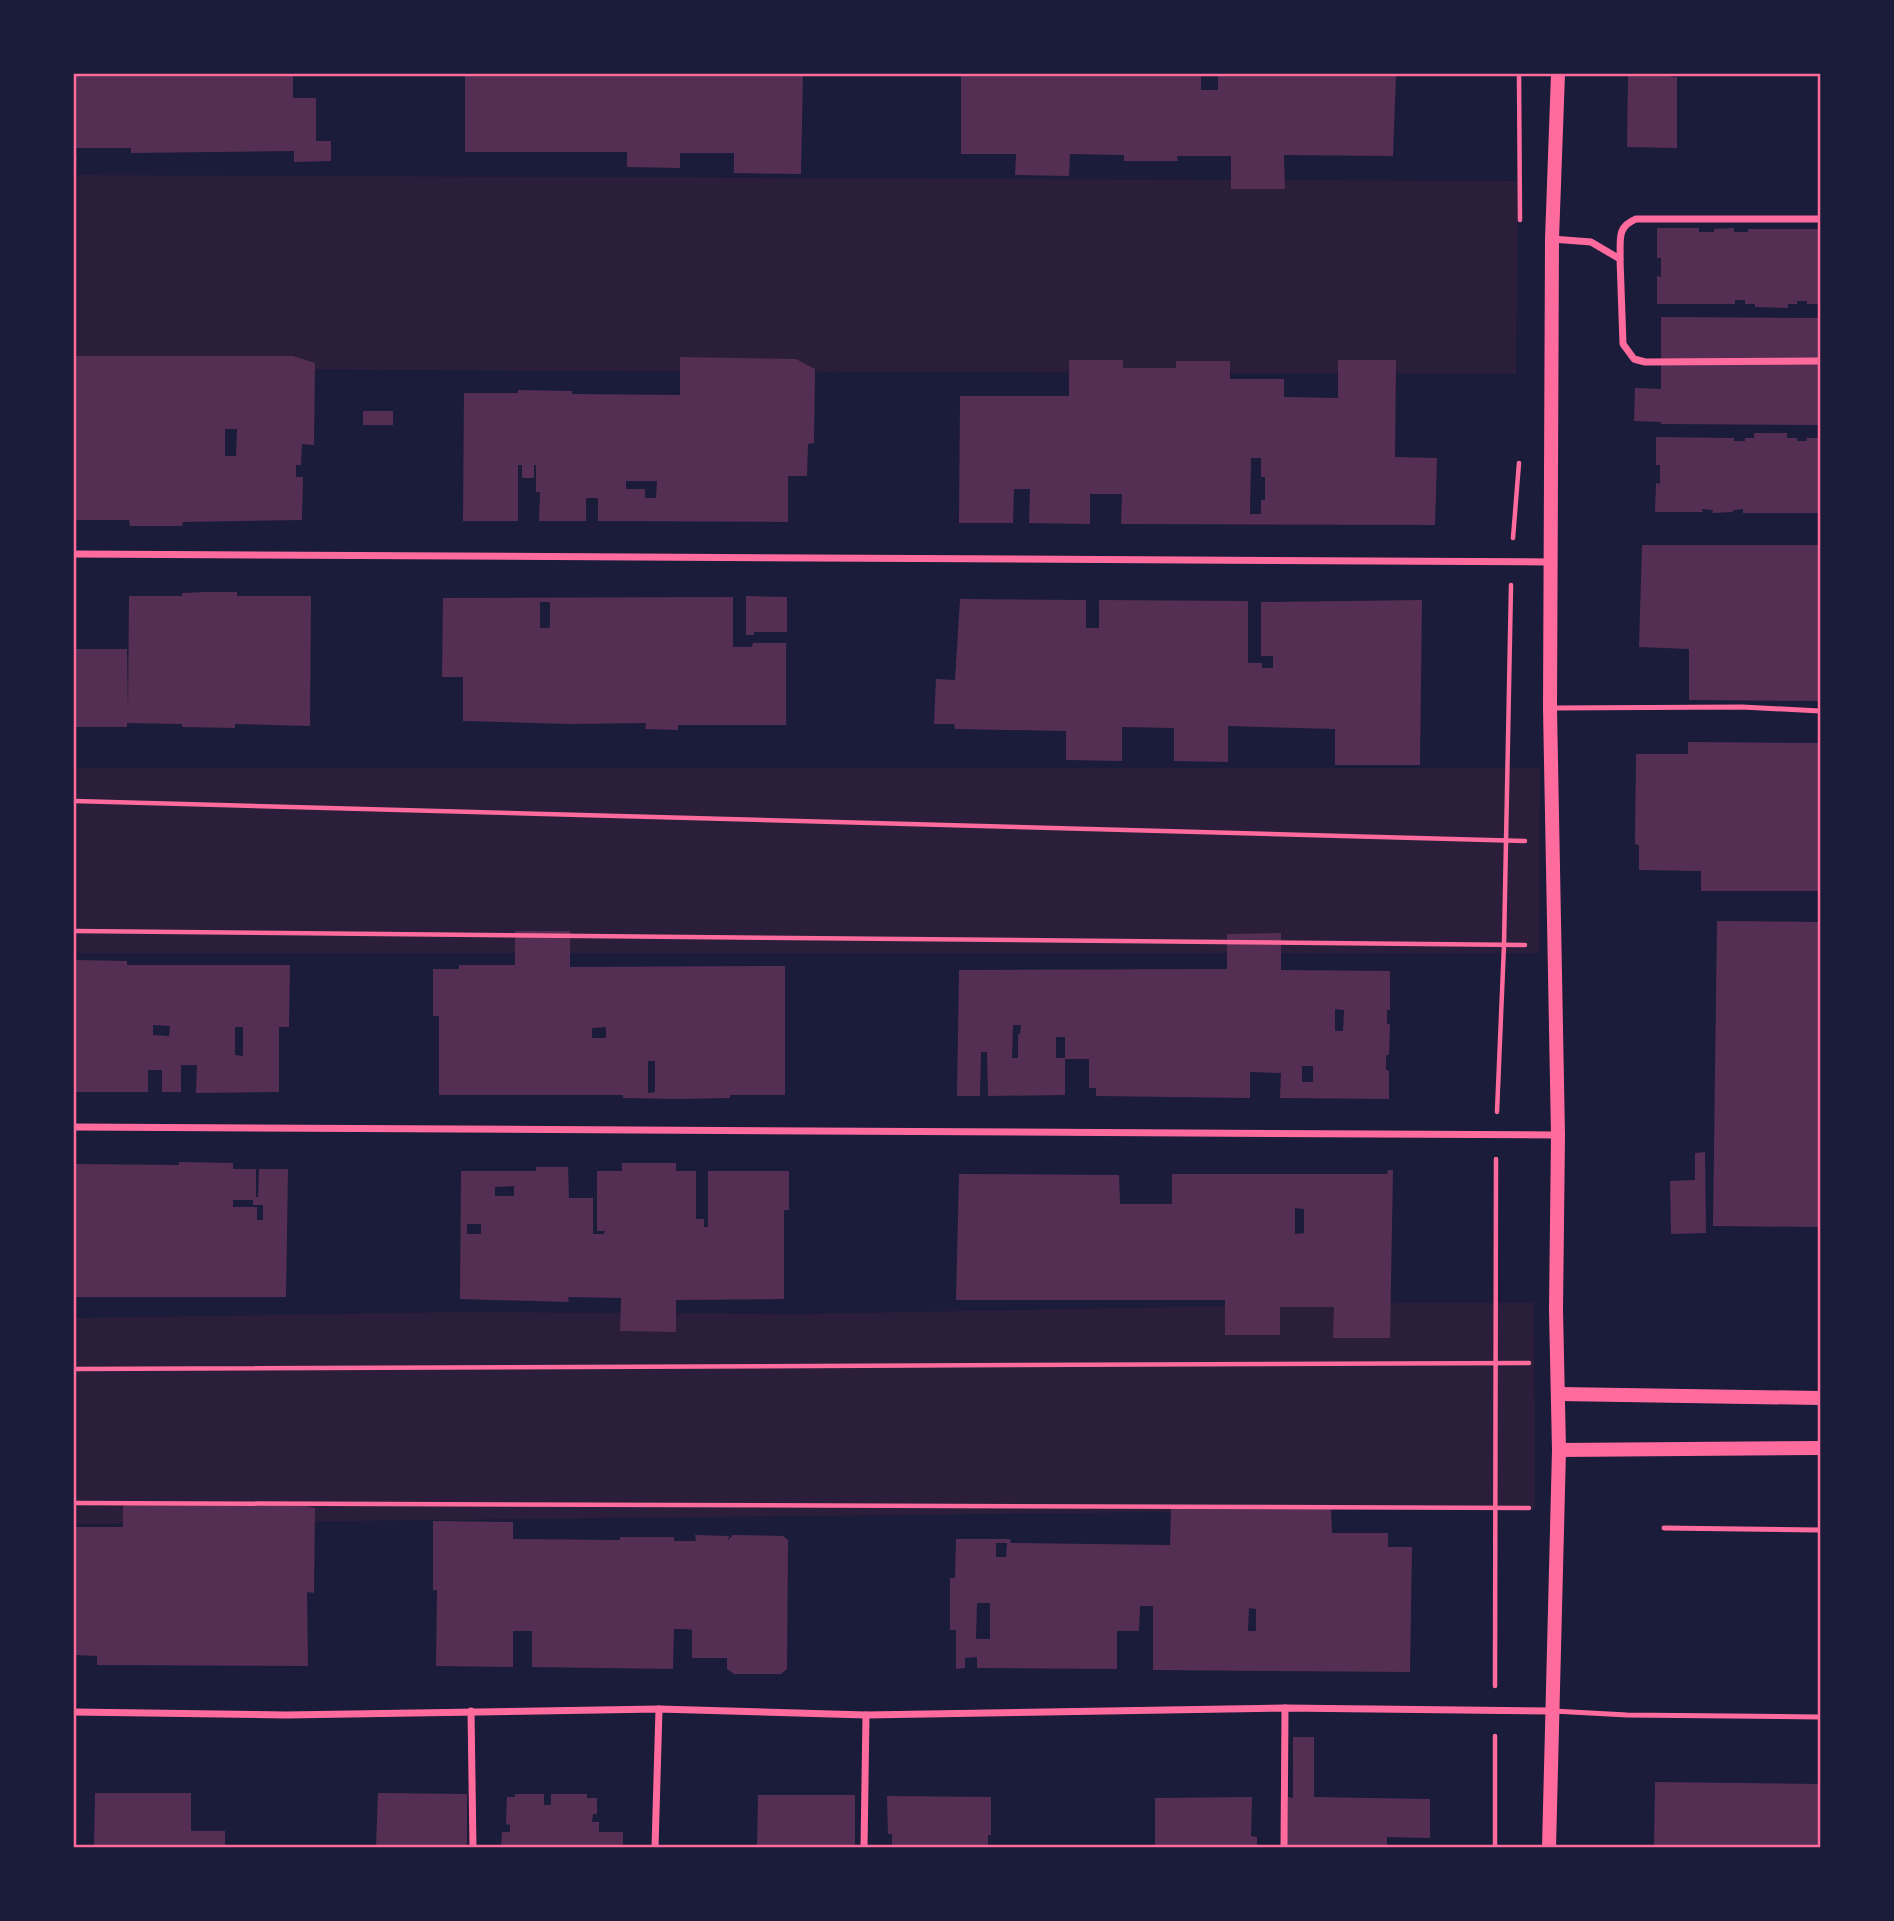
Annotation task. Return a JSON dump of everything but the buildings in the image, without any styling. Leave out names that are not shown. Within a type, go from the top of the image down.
[{"type":"main road","points":[[1549,1847],[1559,1450],[1558,1135],[1550,708],[1552,239],[1558,74]]},
{"type":"main road","points":[[1559,1394],[1821,1398]]},
{"type":"main road","points":[[1559,1450],[1821,1448]]},
{"type":"street","points":[[1821,219],[1636,219],[1626,223],[1621,230],[1620,259],[1623,344],[1634,359],[1645,362],[1821,361]]},
{"type":"street","points":[[1552,239],[1591,242],[1620,259]]},
{"type":"street","points":[[74,554],[1551,562]]},
{"type":"street","points":[[74,1126],[1558,1135]]},
{"type":"street","points":[[1284,1847],[1285,1708]]},
{"type":"street","points":[[74,1712],[286,1715],[659,1709],[866,1715],[1285,1708],[1553,1711]]},
{"type":"street","points":[[655,1847],[659,1709]]},
{"type":"street","points":[[471,1711],[473,1847]]},
{"type":"street","points":[[864,1847],[866,1715]]},
{"type":"lane","points":[[1550,708],[1742,707],[1821,711]]},
{"type":"lane","points":[[1664,1528],[1821,1530]]},
{"type":"lane","points":[[1553,1711],[1627,1715],[1821,1717]]},
{"type":"path","points":[[1519,74],[1520,224]]},
{"type":"path","points":[[1495,1847],[1496,1136],[1504,945],[1511,562],[1520,456]]},
{"type":"path","points":[[74,801],[1553,841]]},
{"type":"path","points":[[74,931],[1554,946]]},
{"type":"path","points":[[74,1369],[1558,1363]]},
{"type":"path","points":[[74,1503],[1557,1508]]},
{"type":"shaded area","points":[[74,175],[1518,181],[1516,374],[74,369]]},
{"type":"shaded area","points":[[74,768],[1540,768],[1539,953],[74,953]]},
{"type":"shaded area","points":[[1534,1303],[1535,1508],[74,1524],[74,1318],[455,1312],[803,1314]]}]
